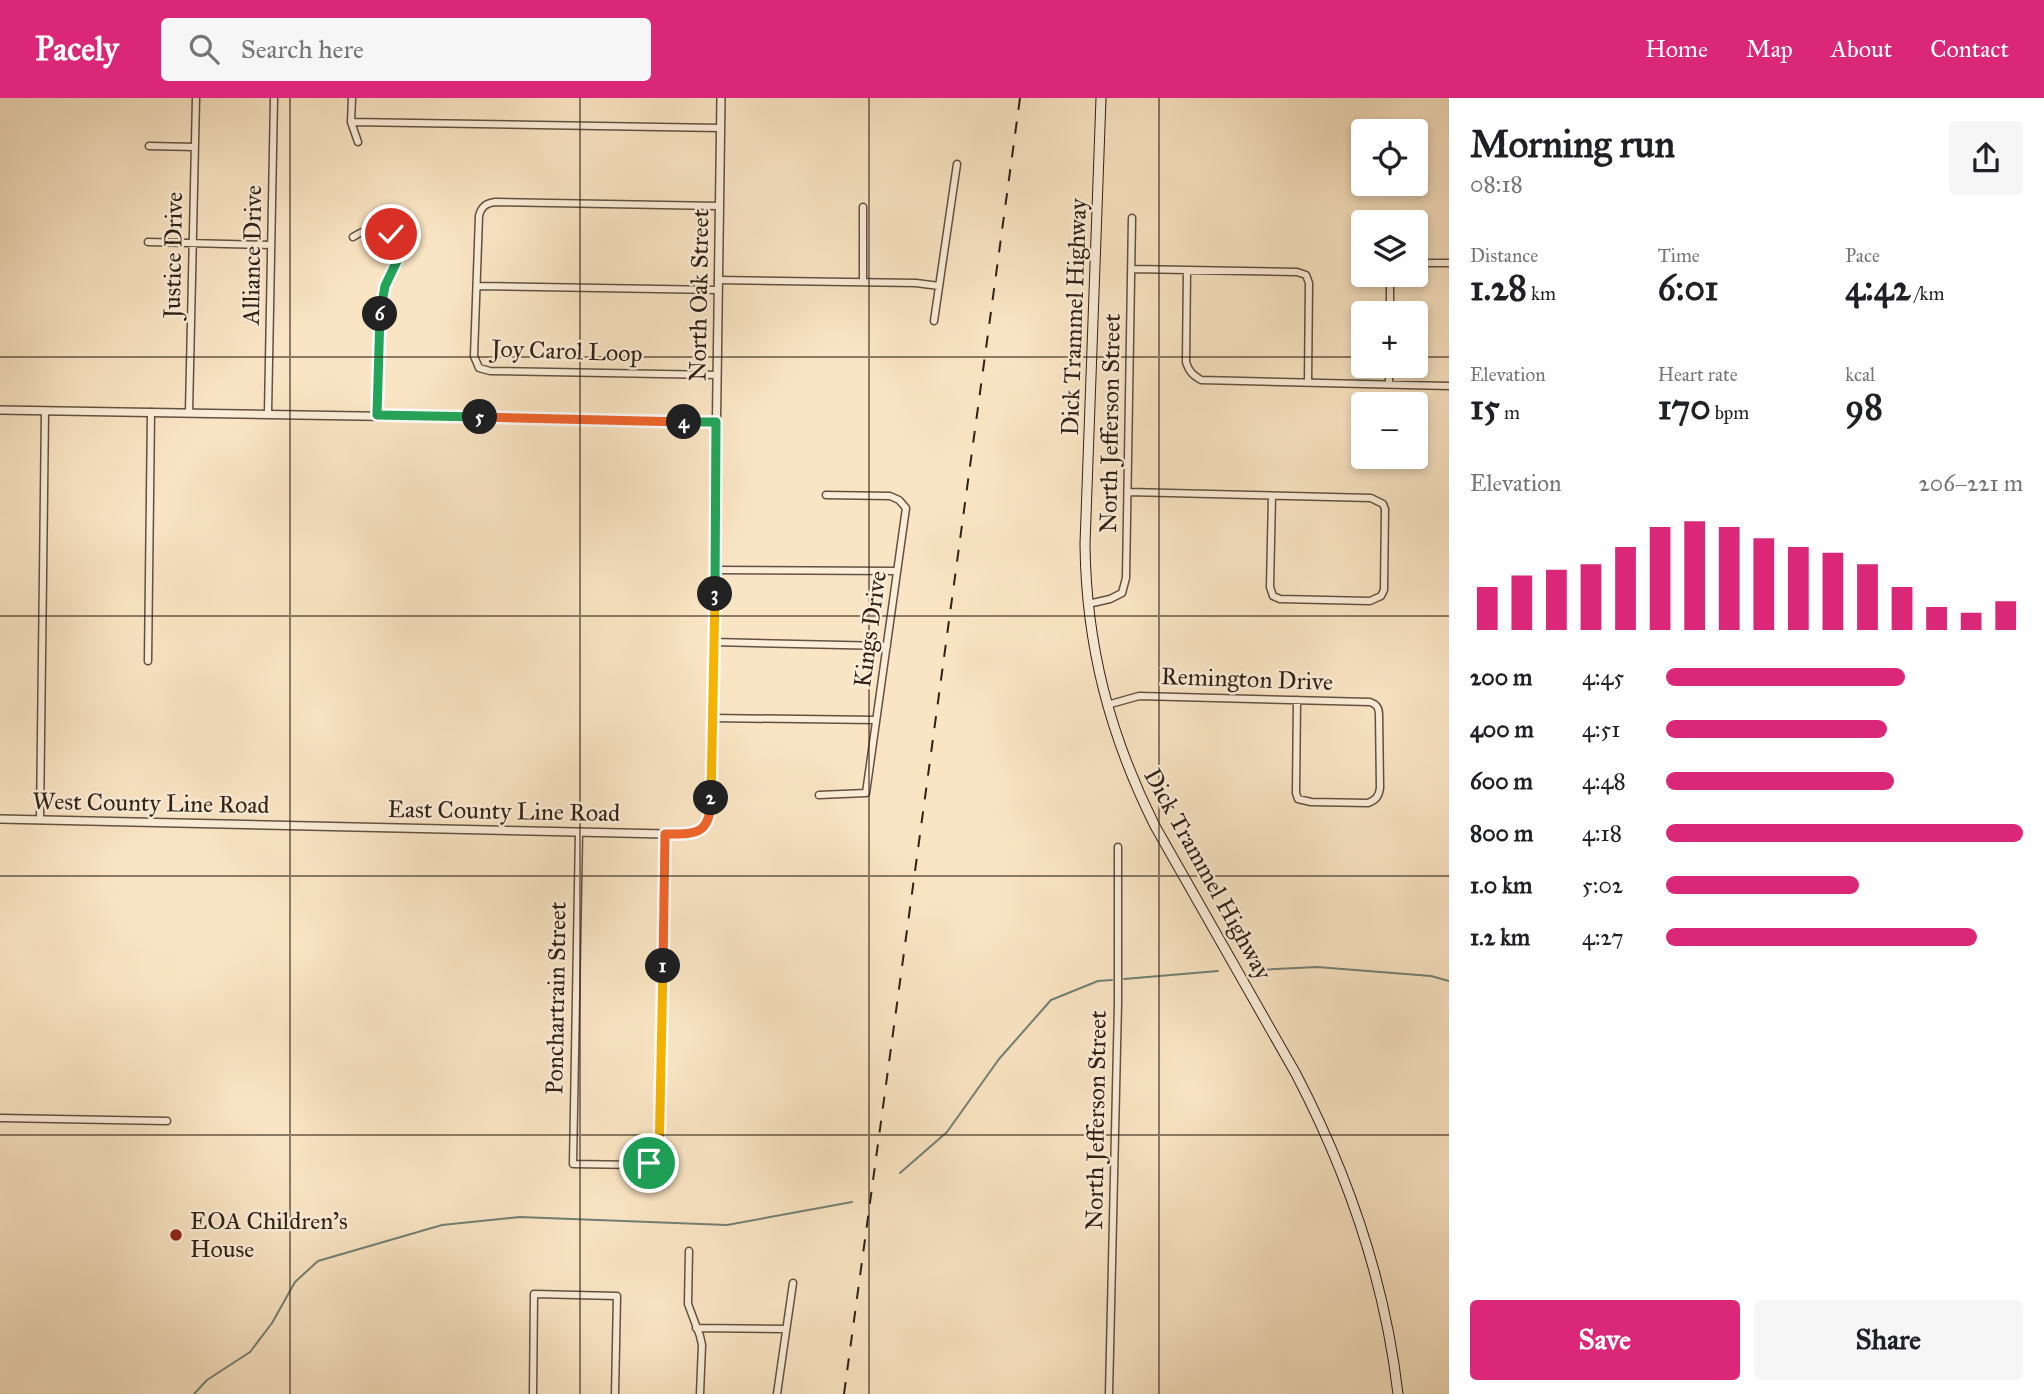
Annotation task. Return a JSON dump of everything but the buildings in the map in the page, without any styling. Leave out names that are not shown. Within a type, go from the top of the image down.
[{"type":"main road","name":"Dick Trammel Highway","points":[[1101,98],[1085,544],[1088,604],[1097,667],[1124,758],[1155,826],[1296,1074],[1329,1141],[1356,1210],[1377,1281],[1398,1394]]},
{"type":"street","name":"Justice Drive","points":[[189,412],[196,98]]},
{"type":"street","name":"Alliance Drive","points":[[268,413],[274,98]]},
{"type":"street","points":[[352,98],[351,122],[358,142]]},
{"type":"street","name":"North Oak Street","points":[[705,827],[711,812],[721,98]]},
{"type":"street","points":[[351,122],[720,128]]},
{"type":"street","points":[[149,146],[195,147]]},
{"type":"street","points":[[934,321],[957,164]]},
{"type":"street","name":"Joy Carol Loop","points":[[717,375],[490,371],[480,368],[474,356],[480,212],[486,204],[719,206]]},
{"type":"street","points":[[863,207],[863,282]]},
{"type":"street","name":"North Jefferson Street","points":[[1088,604],[1110,599],[1122,593],[1125,587],[1132,218]]},
{"type":"street","points":[[353,237],[367,229],[379,229],[391,234],[398,248],[397,261],[385,286],[380,310],[377,415]]},
{"type":"street","points":[[148,242],[271,244]]},
{"type":"street","points":[[1428,263],[1449,264]]},
{"type":"street","points":[[1132,270],[1297,272],[1306,275],[1309,283],[1308,382]]},
{"type":"street","points":[[1187,271],[1186,362],[1188,370],[1201,380],[1449,386]]},
{"type":"street","points":[[718,280],[916,283],[939,286]]},
{"type":"street","points":[[478,286],[718,290]]},
{"type":"street","points":[[1389,378],[1389,384]]},
{"type":"street","points":[[0,410],[716,422]]},
{"type":"street","points":[[40,820],[45,411]]},
{"type":"street","points":[[148,661],[151,412]]},
{"type":"street","points":[[1128,492],[1371,498],[1383,504],[1385,515],[1384,590],[1381,596],[1370,601],[1280,599],[1273,596],[1270,587],[1272,496]]},
{"type":"street","name":"Kings Drive","points":[[819,795],[866,793],[906,508],[899,500],[890,496],[826,495]]},
{"type":"street","points":[[715,570],[897,571]]},
{"type":"street","points":[[713,642],[887,646]]},
{"type":"street","name":"Remington Drive","points":[[1107,705],[1139,695],[1370,702],[1377,706],[1380,714],[1380,788],[1377,797],[1368,803],[1304,802],[1298,799],[1297,700]]},
{"type":"street","points":[[712,718],[876,720]]},
{"type":"street","name":"West County Line Road","points":[[0,819],[300,826]]},
{"type":"street","name":"East County Line Road","points":[[300,826],[665,834],[690,834],[705,827]]},
{"type":"street","name":"Ponchartrain Street","points":[[579,832],[573,1164],[639,1165],[659,1159],[665,834]]},
{"type":"street","name":"North Jefferson Street","points":[[1109,1394],[1118,1003],[1118,847]]},
{"type":"street","points":[[0,1118],[167,1121]]},
{"type":"street","points":[[689,1251],[688,1304],[702,1345],[699,1394]]},
{"type":"street","points":[[777,1394],[793,1283]]},
{"type":"street","points":[[533,1394],[534,1294],[617,1296],[615,1394]]},
{"type":"street","points":[[696,1328],[786,1329]]},
{"type":"waterway","points":[[1257,970],[1317,967],[1431,976],[1449,981]]},
{"type":"waterway","points":[[1124,979],[1218,971]]},
{"type":"waterway","points":[[900,1173],[947,1132],[999,1059],[1051,1000],[1098,981],[1112,980]]},
{"type":"waterway","points":[[194,1394],[207,1380],[250,1352],[272,1323],[295,1282],[318,1261],[442,1225],[520,1217],[727,1225],[852,1202]]},
{"type":"railway","points":[[844,1394],[1020,98]]},
{"type":"place","name":"EOA Children’s House","points":[[176,1235]]},
{"type":"route","points":[[391,234],[398,248],[397,261],[385,286],[380,310],[377,415],[716,422],[711,812],[705,827],[699,832],[665,834],[659,1159],[649,1163]]}]
